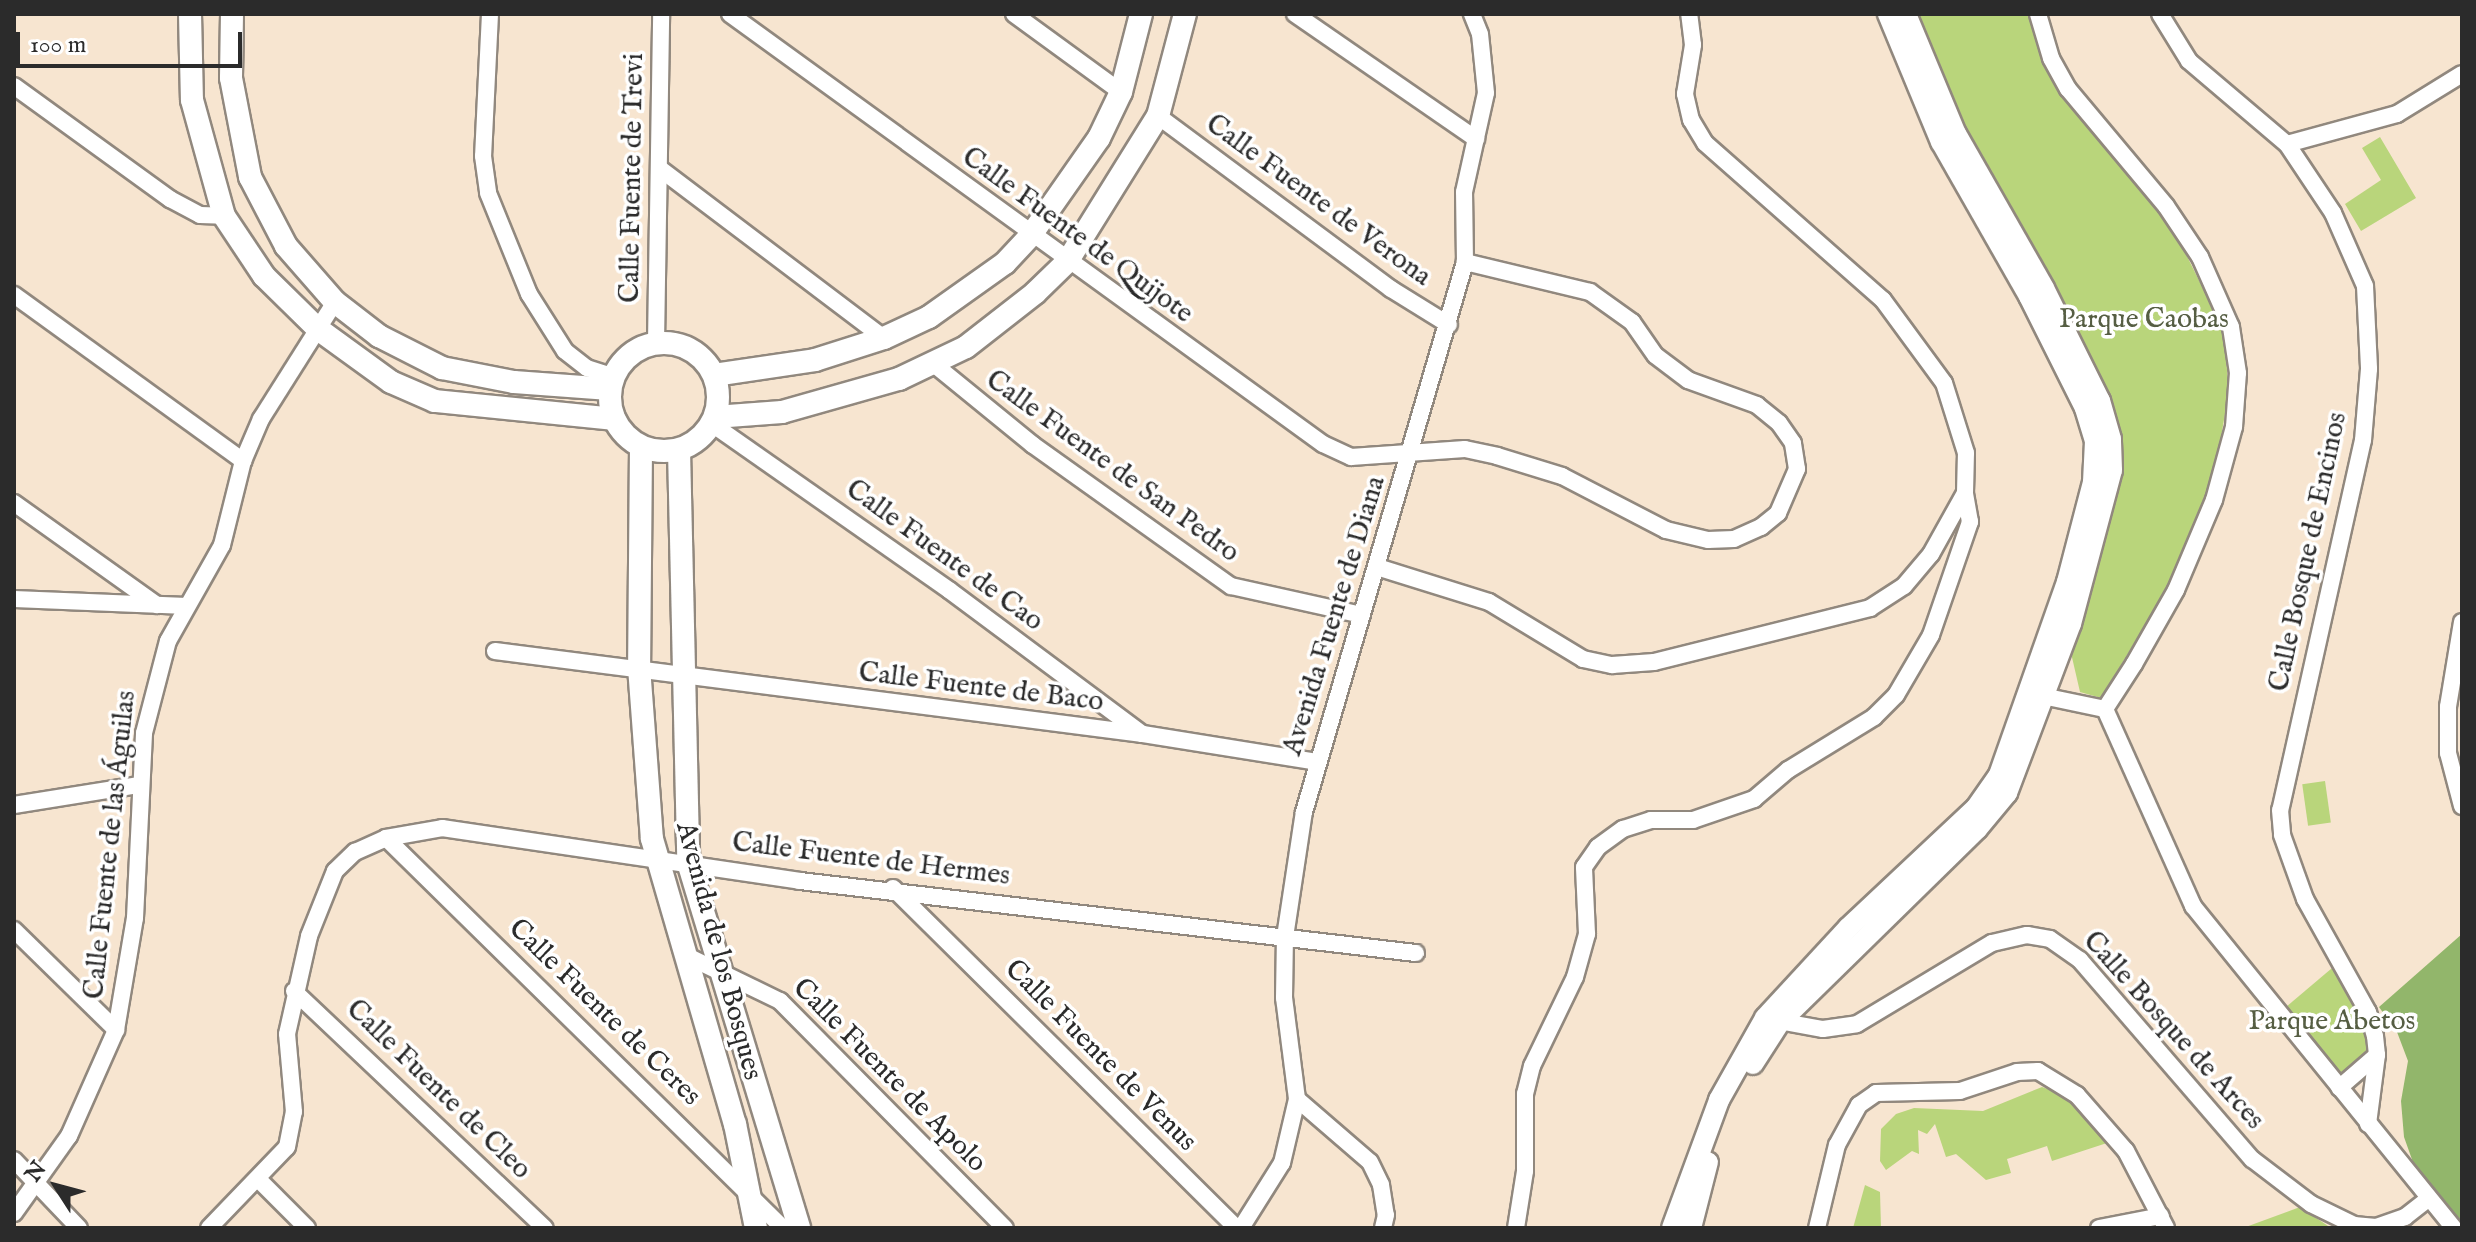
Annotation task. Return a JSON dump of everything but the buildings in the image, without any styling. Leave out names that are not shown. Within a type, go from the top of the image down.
[{"type":"main road","points":[[190,14],[192,100],[224,216],[264,276],[318,329],[391,382],[435,401],[614,419],[641,447],[679,450],[714,421],[812,405],[935,365],[1000,322],[1067,262],[1158,116],[1185,14]]},
{"type":"main road","points":[[232,14],[231,78],[250,177],[286,246],[335,302],[379,336],[442,368],[514,382],[612,383]]},
{"type":"main road","points":[[714,375],[815,360],[884,338],[968,293],[1031,235],[1099,138],[1121,92],[1141,14]]},
{"type":"main road","points":[[614,419],[612,383],[630,355],[656,343],[684,346],[714,375],[714,421]]},
{"type":"main road","name":"Avenida de los Bosques","points":[[641,447],[639,667],[657,858],[735,1124],[756,1228]]},
{"type":"main road","name":"Avenida de los Bosques","points":[[679,450],[688,862],[799,1228]]},
{"type":"street","points":[[490,14],[483,156],[488,193],[529,294],[565,351],[612,383]]},
{"type":"street","name":"Calle Fuente de Trevi","points":[[656,343],[661,14]]},
{"type":"street","name":"Calle Fuente de Quijote","points":[[730,14],[1067,262],[1323,444],[1351,457],[1410,456],[1465,449],[1497,456],[1562,476],[1666,530],[1708,540],[1734,539],[1761,527],[1792,490],[1797,469],[1793,443],[1779,423],[1757,405],[1688,380],[1655,355],[1632,322],[1590,292],[1465,262]]},
{"type":"street","points":[[1014,14],[1121,92]]},
{"type":"street","points":[[1295,14],[1476,139]]},
{"type":"street","name":"Avenida Fuente de Diana","points":[[1239,1228],[1282,1163],[1297,1099],[1286,1035],[1285,937],[1293,866],[1317,762],[1449,325],[1465,262],[1461,214],[1486,93],[1480,34],[1472,14]]},
{"type":"street","points":[[1516,1228],[1525,1171],[1525,1094],[1532,1066],[1575,977],[1587,934],[1584,867],[1598,847],[1623,829],[1651,820],[1693,820],[1754,799],[1788,770],[1874,717],[1896,695],[1931,635],[1970,522],[1959,418],[1944,383],[1917,342],[1883,300],[1705,143],[1691,120],[1685,94],[1693,45],[1689,14]]},
{"type":"street","points":[[1888,14],[1941,142],[2008,245]]},
{"type":"street","points":[[1672,1228],[1706,1129],[1772,1020],[1848,928],[1976,808],[2004,764],[2035,694],[2067,582],[2096,455],[2085,408],[1956,134],[1906,14]]},
{"type":"street","points":[[2038,14],[2051,58],[2068,89],[2166,206],[2200,257],[2222,303],[2236,349],[2234,427],[2214,500],[2176,590],[2105,709]]},
{"type":"street","name":"Calle Bosque de Encinos","points":[[2160,14],[2189,61],[2287,144],[2357,261],[2368,311],[2369,369],[2355,483],[2281,797],[2280,823],[2305,899],[2368,1012],[2377,1055],[2368,1124]]},
{"type":"street","points":[[2287,144],[2397,114],[2462,74]]},
{"type":"street","points":[[14,86],[170,199],[200,215],[224,216]]},
{"type":"street","name":"Calle Fuente de Verona","points":[[1158,116],[1391,289],[1449,325]]},
{"type":"street","points":[[659,168],[884,338]]},
{"type":"street","points":[[14,295],[243,461]]},
{"type":"street","name":"Calle Fuente de las Águilas","points":[[14,1213],[69,1136],[116,1030],[135,918],[139,785],[151,690],[187,606],[205,583],[222,545],[243,461],[261,419],[335,302]]},
{"type":"street","name":"Calle Fuente de San Pedro","points":[[935,365],[1058,463],[1231,586],[1362,615]]},
{"type":"street","name":"Calle Fuente de Cao","points":[[714,421],[1143,734]]},
{"type":"street","points":[[1377,567],[1489,602],[1583,659],[1654,662],[1870,608],[1904,586],[1931,554],[1965,493]]},
{"type":"street","points":[[14,503],[157,605]]},
{"type":"street","points":[[14,599],[187,606]]},
{"type":"street","points":[[2462,622],[2448,707],[2448,753],[2462,806]]},
{"type":"street","name":"Calle Fuente de Baco","points":[[495,651],[639,667],[1143,734],[1317,762]]},
{"type":"street","points":[[2035,694],[2105,709]]},
{"type":"street","points":[[2105,709],[2193,906],[2427,1200],[2454,1228]]},
{"type":"street","points":[[14,805],[139,785]]},
{"type":"street","name":"Calle Fuente de Hermes","points":[[209,1228],[282,1156],[293,1131],[286,1060],[294,991],[323,893],[335,871],[355,852],[386,838],[442,828],[800,881],[893,888],[1416,953]]},
{"type":"street","name":"Calle Fuente de Ceres","points":[[386,838],[748,1189],[783,1228]]},
{"type":"street","name":"Calle Fuente de Venus","points":[[893,888],[1239,1228]]},
{"type":"street","points":[[14,930],[116,1030]]},
{"type":"street","name":"Calle Bosque de Arces","points":[[1772,1020],[1823,1029],[1857,1024],[1992,943],[2027,935],[2050,939],[2080,960],[2252,1159],[2311,1204],[2354,1225],[2376,1227],[2405,1217],[2427,1200]]},
{"type":"street","name":"Calle Fuente de Apolo","points":[[683,954],[780,1001],[1005,1228]]},
{"type":"street","name":"Calle Fuente de Cleo","points":[[294,991],[545,1228]]},
{"type":"street","points":[[1691,1228],[1718,1135],[1772,1020]]},
{"type":"street","points":[[2339,1088],[2377,1055]]},
{"type":"street","points":[[1817,1228],[1837,1145],[1859,1105],[1876,1093],[1983,1087],[2017,1072],[2038,1071],[2077,1095],[2126,1151],[2164,1222],[2099,1228]]},
{"type":"street","points":[[1297,1099],[1370,1162],[1381,1185],[1386,1215],[1383,1228]]},
{"type":"street","points":[[14,1160],[79,1228]]},
{"type":"street","points":[[259,1180],[307,1228]]},
{"type":"green space","name":"Parque Caobas","points":[[1913,14],[2030,14],[2052,80],[2177,236],[2223,329],[2229,390],[2215,473],[2169,586],[2101,698],[2080,692],[2071,653],[2116,486]]},
{"type":"green space","points":[[2380,137],[2416,198],[2361,231],[2345,204],[2381,180],[2362,148]]},
{"type":"green space","points":[[2325,781],[2331,823],[2308,826],[2302,784]]},
{"type":"green space","points":[[2462,934],[2462,1226],[2415,1168],[2404,1137],[2401,1101],[2408,1061],[2397,1032],[2379,1007]]},
{"type":"green space","name":"Parque Abetos","points":[[2338,963],[2368,1012],[2377,1055],[2339,1088],[2279,1013]]},
{"type":"green space","points":[[2042,1087],[2067,1096],[2110,1142],[2052,1161],[2047,1146],[2007,1159],[2011,1173],[1986,1180],[1956,1154],[1946,1157],[1935,1124],[1927,1134],[1918,1130],[1919,1154],[1912,1151],[1886,1170],[1880,1161],[1881,1129],[1896,1114],[1914,1108],[1983,1111]]},
{"type":"green space","points":[[1865,1185],[1880,1192],[1881,1228],[1853,1228]]},
{"type":"green space","points":[[2300,1207],[2331,1228],[2243,1228]]}]
